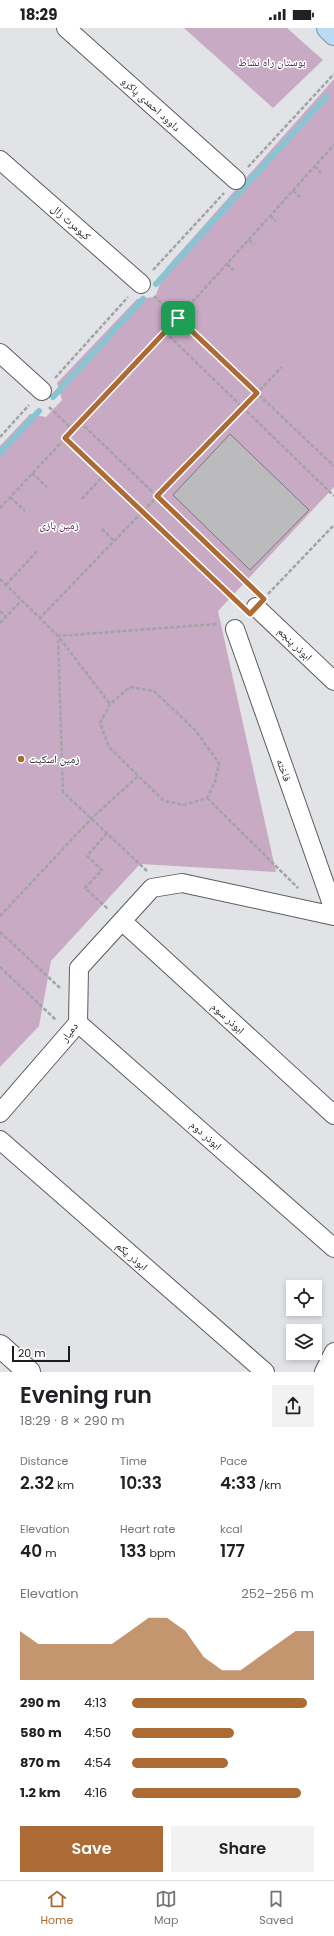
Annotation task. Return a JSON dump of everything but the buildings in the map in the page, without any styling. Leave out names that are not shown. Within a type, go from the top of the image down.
[{"type":"highway","points":[[328,28],[334,34]]},
{"type":"main road","points":[[0,1346],[29,1372]]},
{"type":"street","name":"داوود احمدی پاکرو","points":[[66,28],[236,180]]},
{"type":"street","name":"کیومرث زال","points":[[0,160],[141,284]]},
{"type":"street","points":[[0,353],[40,393]]},
{"type":"street","name":"ابوذر پنجم","points":[[260,603],[334,681]]},
{"type":"street","name":"فاخته","points":[[228,626],[334,910]]},
{"type":"street","points":[[122,921],[152,888],[182,883],[334,916]]},
{"type":"street","name":"دمیار","points":[[0,1113],[74,1028],[78,1005],[79,968],[122,921]]},
{"type":"street","name":"ابوذر سوم","points":[[122,921],[334,1115]]},
{"type":"street","name":"ابوذر دوم","points":[[74,1028],[334,1248]]},
{"type":"street","name":"ابوذر یکم","points":[[0,1140],[265,1372]]},
{"type":"street","points":[[324,1372],[334,1352]]},
{"type":"path","points":[[0,437],[334,74]]},
{"type":"path","points":[[0,508],[178,318],[334,145]]},
{"type":"path","points":[[315,166],[321,173]]},
{"type":"path","points":[[293,190],[300,197]]},
{"type":"path","points":[[270,216],[276,221]]},
{"type":"path","points":[[249,240],[254,245]]},
{"type":"path","points":[[227,264],[233,270]]},
{"type":"path","points":[[141,284],[334,466]]},
{"type":"path","points":[[165,332],[334,496]]},
{"type":"path","points":[[39,619],[282,367]]},
{"type":"path","points":[[40,393],[72,430]]},
{"type":"path","points":[[80,422],[157,496],[260,603]]},
{"type":"path","points":[[65,438],[250,614],[334,525]]},
{"type":"path","points":[[32,473],[47,487]]},
{"type":"path","points":[[82,499],[104,475]]},
{"type":"path","points":[[10,497],[25,511]]},
{"type":"path","points":[[102,529],[114,541]]},
{"type":"path","points":[[6,585],[37,551]]},
{"type":"path","points":[[0,579],[58,636],[110,704]]},
{"type":"path","points":[[0,623],[21,601]]},
{"type":"path","points":[[0,611],[6,617]]},
{"type":"path","points":[[58,636],[228,626]]},
{"type":"path","points":[[58,636],[64,792],[163,886]]},
{"type":"path","points":[[130,687],[154,691],[195,730],[219,763],[215,782],[207,798],[184,805],[164,801],[138,776],[108,746],[100,722],[110,704],[130,687]]},
{"type":"path","points":[[0,916],[92,818],[138,776]]},
{"type":"path","points":[[207,798],[301,892]]},
{"type":"path","points":[[108,833],[87,856],[102,870],[85,888],[122,921]]},
{"type":"path","points":[[0,932],[78,1005]]},
{"type":"path","points":[[0,967],[74,1028]]},
{"type":"green space","name":"بوستان راه نشاط","points":[[184,28],[287,28],[323,60],[273,108]]},
{"type":"green space","name":"زمین بازی","points":[[334,79],[334,487],[218,611],[276,872],[140,864],[51,961],[39,1026],[0,1067],[0,446],[30,414],[46,417],[62,400],[57,383],[137,299],[155,297],[166,268]]},
{"type":"waterway","points":[[156,284],[327,96]]},
{"type":"waterway","points":[[53,397],[143,299]]},
{"type":"waterway","points":[[0,453],[39,411]]},
{"type":"place","name":"زمین اسکیت","points":[[21,759]]},
{"type":"route","points":[[178,318],[257,393],[157,496],[264,599],[250,614],[65,438],[178,318]]}]
